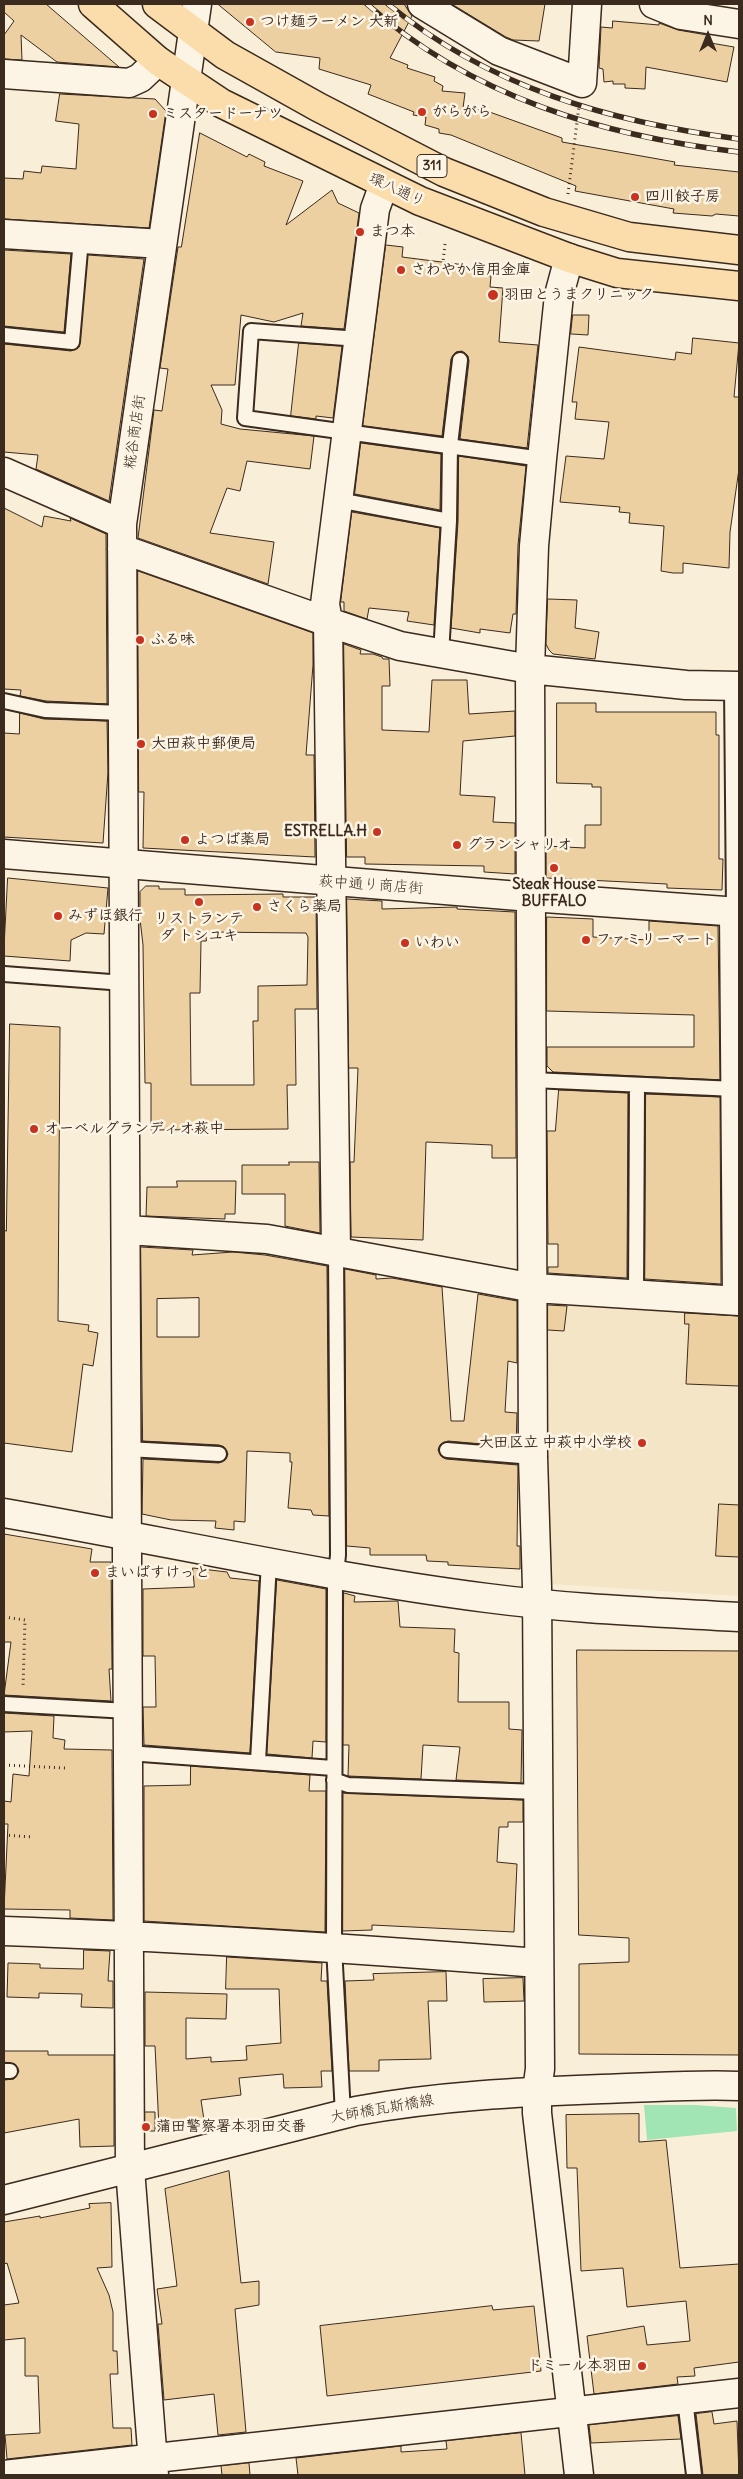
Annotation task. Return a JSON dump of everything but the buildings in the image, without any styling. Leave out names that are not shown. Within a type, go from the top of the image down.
[{"type":"main road","name":"環八通り","points":[[93,4],[158,61],[221,103],[420,201],[569,258],[617,273],[739,286]]},
{"type":"main road","name":"311","points":[[157,4],[194,34],[225,55],[318,107],[427,163],[544,212],[629,237],[739,250]]},
{"type":"street","name":"糀谷商店街","points":[[153,2466],[130,2169],[127,1230],[122,537],[197,4]]},
{"type":"street","points":[[422,4],[499,51],[582,83],[587,4]]},
{"type":"street","points":[[656,4],[681,15],[739,24]]},
{"type":"street","points":[[4,74],[129,83],[140,78],[158,61]]},
{"type":"street","points":[[336,1251],[328,622],[325,604],[375,209],[384,184]]},
{"type":"street","points":[[4,234],[162,244]]},
{"type":"street","points":[[569,258],[559,295],[542,459],[534,546],[530,669],[534,1288],[533,1457],[537,1604],[540,2069],[537,2091],[540,2133],[579,2475]]},
{"type":"street","points":[[4,472],[122,537],[328,622],[400,646],[530,669],[686,685],[736,686]]},
{"type":"street","name":"萩中通り商店街","points":[[4,854],[123,854],[331,881],[736,912]]},
{"type":"street","points":[[127,1230],[266,1239],[534,1288],[738,1301],[736,912]]},
{"type":"street","points":[[4,1513],[127,1534],[336,1574],[537,1604],[739,1617]]},
{"type":"street","points":[[4,1931],[129,1935],[334,1947],[538,1963]]},
{"type":"street","name":"大師橋瓦斯橋線","points":[[4,2200],[343,2114],[407,2101],[537,2091],[707,2084],[739,2086]]},
{"type":"street","points":[[4,2475],[153,2466],[572,2411],[739,2393]]},
{"type":"lane","points":[[4,335],[72,342],[81,239]]},
{"type":"lane","points":[[359,339],[251,331],[245,418],[542,459]]},
{"type":"lane","points":[[441,654],[449,521],[450,445],[460,360]]},
{"type":"lane","points":[[338,500],[449,521]]},
{"type":"lane","points":[[736,686],[736,912]]},
{"type":"lane","points":[[4,701],[45,710],[122,713]]},
{"type":"lane","points":[[4,974],[124,983]]},
{"type":"lane","points":[[532,1080],[637,1086],[737,1083]]},
{"type":"lane","points":[[636,1295],[637,1086]]},
{"type":"lane","points":[[336,1251],[338,1554],[336,1574],[334,1947],[343,2114]]},
{"type":"lane","points":[[127,1449],[219,1454]]},
{"type":"lane","points":[[447,1450],[533,1457]]},
{"type":"lane","points":[[258,1761],[269,1562]]},
{"type":"lane","points":[[4,1704],[128,1710]]},
{"type":"lane","points":[[128,1753],[258,1761],[334,1774],[348,1785],[538,1792]]},
{"type":"lane","points":[[685,2399],[694,2475]]},
{"type":"path","points":[[568,197],[582,83]]},
{"type":"path","points":[[445,244],[442,262],[458,266]]},
{"type":"path","points":[[4,1618],[25,1620],[22,1705]]},
{"type":"path","points":[[4,1766],[66,1768]]},
{"type":"path","points":[[4,1835],[32,1837]]},
{"type":"shaded area","name":"大田区立 中萩中小学校","points":[[551,1298],[739,1309],[739,1596],[552,1584],[545,1578],[544,1304]]},
{"type":"green space","points":[[644,2105],[696,2105],[736,2108],[737,2131],[647,2140]]},
{"type":"railway","points":[[367,4],[408,36],[450,64],[495,87],[541,107],[589,123],[638,135],[688,145],[739,152]]},
{"type":"railway","points":[[388,4],[427,33],[468,58],[510,79],[554,97],[644,123],[739,139]]},
{"type":"place","name":"つけ麺ラーメン 大新","points":[[250,22]]},
{"type":"place","name":"がらがら","points":[[422,112]]},
{"type":"place","name":"ミスタードーナツ","points":[[153,114]]},
{"type":"place","name":"四川餃子房","points":[[635,197]]},
{"type":"place","name":"まつ本","points":[[360,232]]},
{"type":"place","name":"さわやか信用金庫","points":[[401,270]]},
{"type":"place","name":"羽田とうまクリニック","points":[[493,295]]},
{"type":"place","name":"ふる味","points":[[140,640]]},
{"type":"place","name":"大田萩中郵便局","points":[[141,744]]},
{"type":"place","name":"ESTRELLA.H","points":[[377,832]]},
{"type":"place","name":"よつば薬局","points":[[185,840]]},
{"type":"place","name":"グランシャリオ","points":[[457,845]]},
{"type":"place","name":"Steak House BUFFALO","points":[[554,868]]},
{"type":"place","name":"リストランテ ダ トシユキ","points":[[199,902]]},
{"type":"place","name":"さくら薬局","points":[[257,907]]},
{"type":"place","name":"みずほ銀行","points":[[58,916]]},
{"type":"place","name":"ファミリーマート","points":[[586,940]]},
{"type":"place","name":"いわい","points":[[405,943]]},
{"type":"place","name":"オーベルグランディオ萩中","points":[[34,1129]]},
{"type":"place","name":"大田区立 中萩中小学校","points":[[642,1443]]},
{"type":"place","name":"まいばすけっと","points":[[95,1573]]},
{"type":"place","name":"蒲田警察署本羽田交番","points":[[146,2127]]},
{"type":"place","name":"ドミール本羽田","points":[[642,2366]]}]
